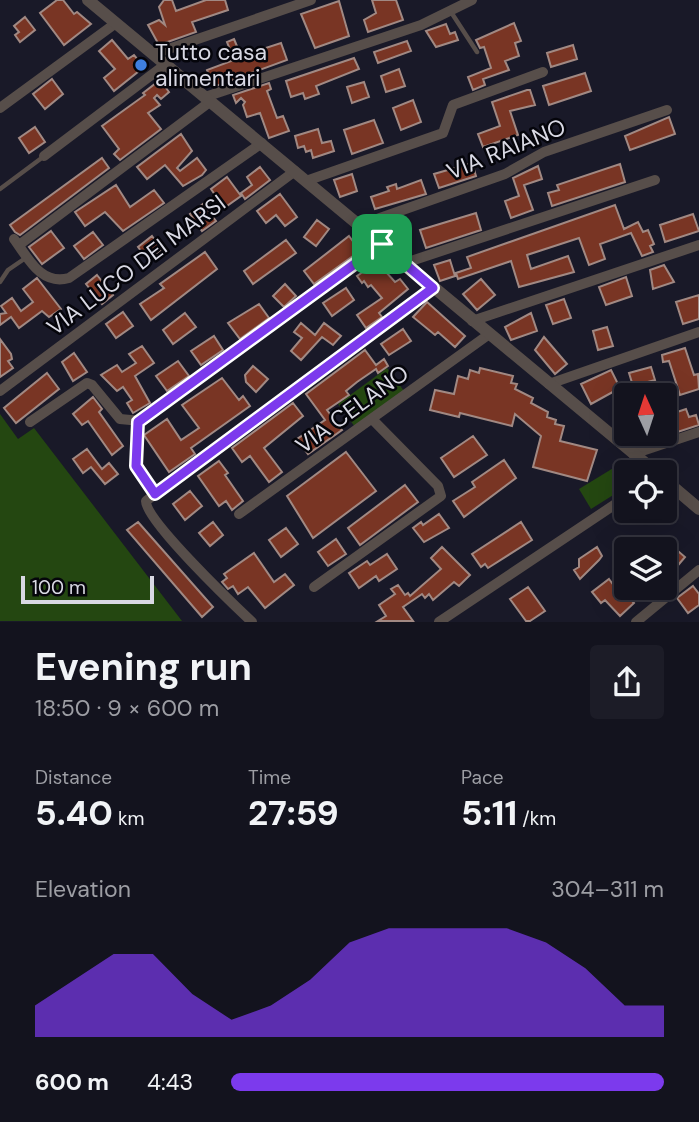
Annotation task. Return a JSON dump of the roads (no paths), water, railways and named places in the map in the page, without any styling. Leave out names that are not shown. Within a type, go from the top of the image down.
[{"type":"street","points":[[88,0],[641,460]]},
{"type":"street","points":[[153,54],[312,0]]},
{"type":"street","points":[[262,143],[73,276],[59,280],[45,276],[16,242],[208,99],[421,25],[472,0]]},
{"type":"street","points":[[0,108],[116,23]]},
{"type":"street","points":[[44,156],[166,64]]},
{"type":"street","points":[[306,181],[443,133],[453,105],[543,72]]},
{"type":"street","name":"VIA RAIANO","points":[[360,225],[505,174],[544,152],[667,110]]},
{"type":"street","name":"VIA LUCO DEI MARSI","points":[[0,391],[295,171]]},
{"type":"street","points":[[405,263],[655,180]]},
{"type":"street","points":[[30,422],[86,383],[92,385],[120,419],[138,422],[382,244]]},
{"type":"street","points":[[472,321],[699,245]]},
{"type":"street","points":[[252,621],[180,549],[148,512],[146,504],[155,494],[433,288]]},
{"type":"street","points":[[549,384],[699,332]]},
{"type":"street","name":"VIA CELANO","points":[[239,514],[488,335]]},
{"type":"street","points":[[314,587],[440,495],[438,485],[372,419]]},
{"type":"street","points":[[633,454],[699,432]]},
{"type":"street","points":[[677,490],[699,509]]},
{"type":"street","points":[[439,621],[614,505]]},
{"type":"street","points":[[636,621],[699,570]]},
{"type":"lane","points":[[450,11],[477,52]]},
{"type":"lane","points":[[0,189],[44,156]]},
{"type":"lane","points":[[0,282],[8,270],[27,257]]},
{"type":"lane","points":[[138,422],[136,466],[155,494]]},
{"type":"place","name":"Tutto casa alimentari","points":[[141,65]]}]
